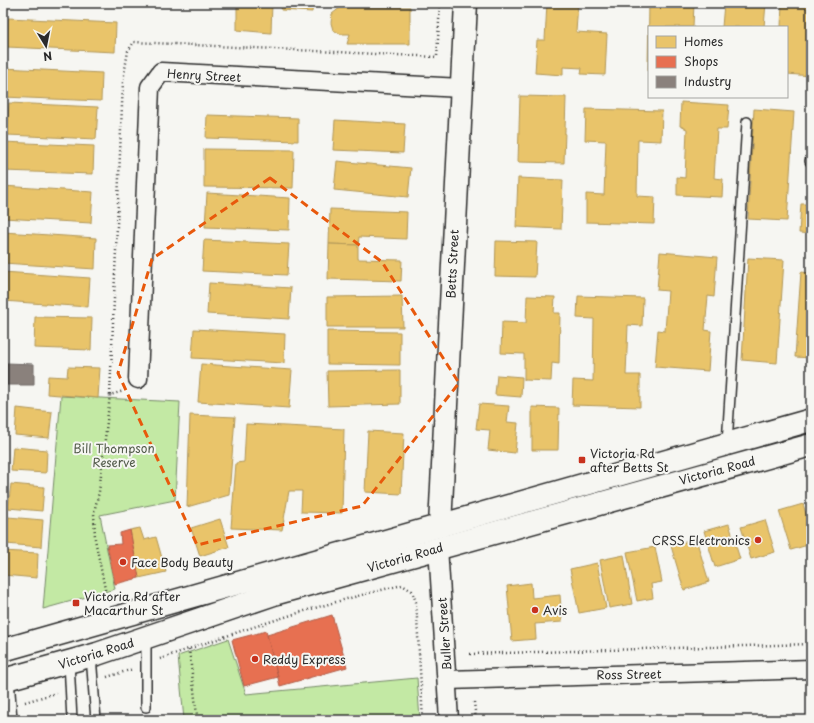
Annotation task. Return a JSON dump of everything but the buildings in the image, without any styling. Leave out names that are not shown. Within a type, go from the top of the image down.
[{"type":"main road","name":"Betts Street","points":[[440,526],[466,3]]},
{"type":"main road","name":"Victoria Road","points":[[3,650],[811,420]]},
{"type":"main road","name":"Victoria Road","points":[[6,679],[91,656],[274,594],[438,547],[811,445]]},
{"type":"street","name":"Henry Street","points":[[138,379],[150,87],[161,72],[461,88]]},
{"type":"street","name":"Buller Street","points":[[438,547],[449,720]]},
{"type":"street","name":"Ross Street","points":[[447,680],[811,669]]},
{"type":"lane","points":[[727,444],[747,122]]},
{"type":"lane","points":[[146,638],[146,707]]},
{"type":"lane","points":[[91,656],[96,720]]},
{"type":"lane","points":[[69,662],[72,720]]},
{"type":"lane","points":[[6,679],[12,720]]},
{"type":"path","points":[[106,594],[95,539],[94,512],[100,485],[110,395],[123,81],[128,51],[134,42],[437,56],[440,3]]},
{"type":"path","points":[[110,395],[123,393],[138,379]]},
{"type":"path","name":"Victoria Road","points":[[93,682],[281,619],[370,592],[402,585],[412,591],[416,602],[423,720]]},
{"type":"path","points":[[470,654],[811,644]]},
{"type":"path","points":[[189,649],[197,715],[200,720]]},
{"type":"path","points":[[11,706],[70,690]]},
{"type":"path","points":[[474,702],[476,720]]},
{"type":"highlighted area","points":[[270,178],[382,262],[459,383],[362,506],[197,545],[118,373],[152,259]]},
{"type":"green space","name":"Bill Thompson Reserve","points":[[61,396],[180,402],[175,500],[100,515],[115,589],[43,609]]},
{"type":"green space","points":[[228,639],[246,694],[417,678],[420,720],[184,720],[178,656]]},
{"type":"place","name":"Victoria Rd after Betts St","points":[[582,460]]},
{"type":"place","name":"CRSS Electronics","points":[[758,540]]},
{"type":"place","name":"Face Body Beauty","points":[[123,562]]},
{"type":"place","name":"Victoria Rd after Macarthur St","points":[[76,603]]},
{"type":"place","name":"Avis","points":[[535,610]]},
{"type":"place","name":"Reddy Express","points":[[255,659]]}]
